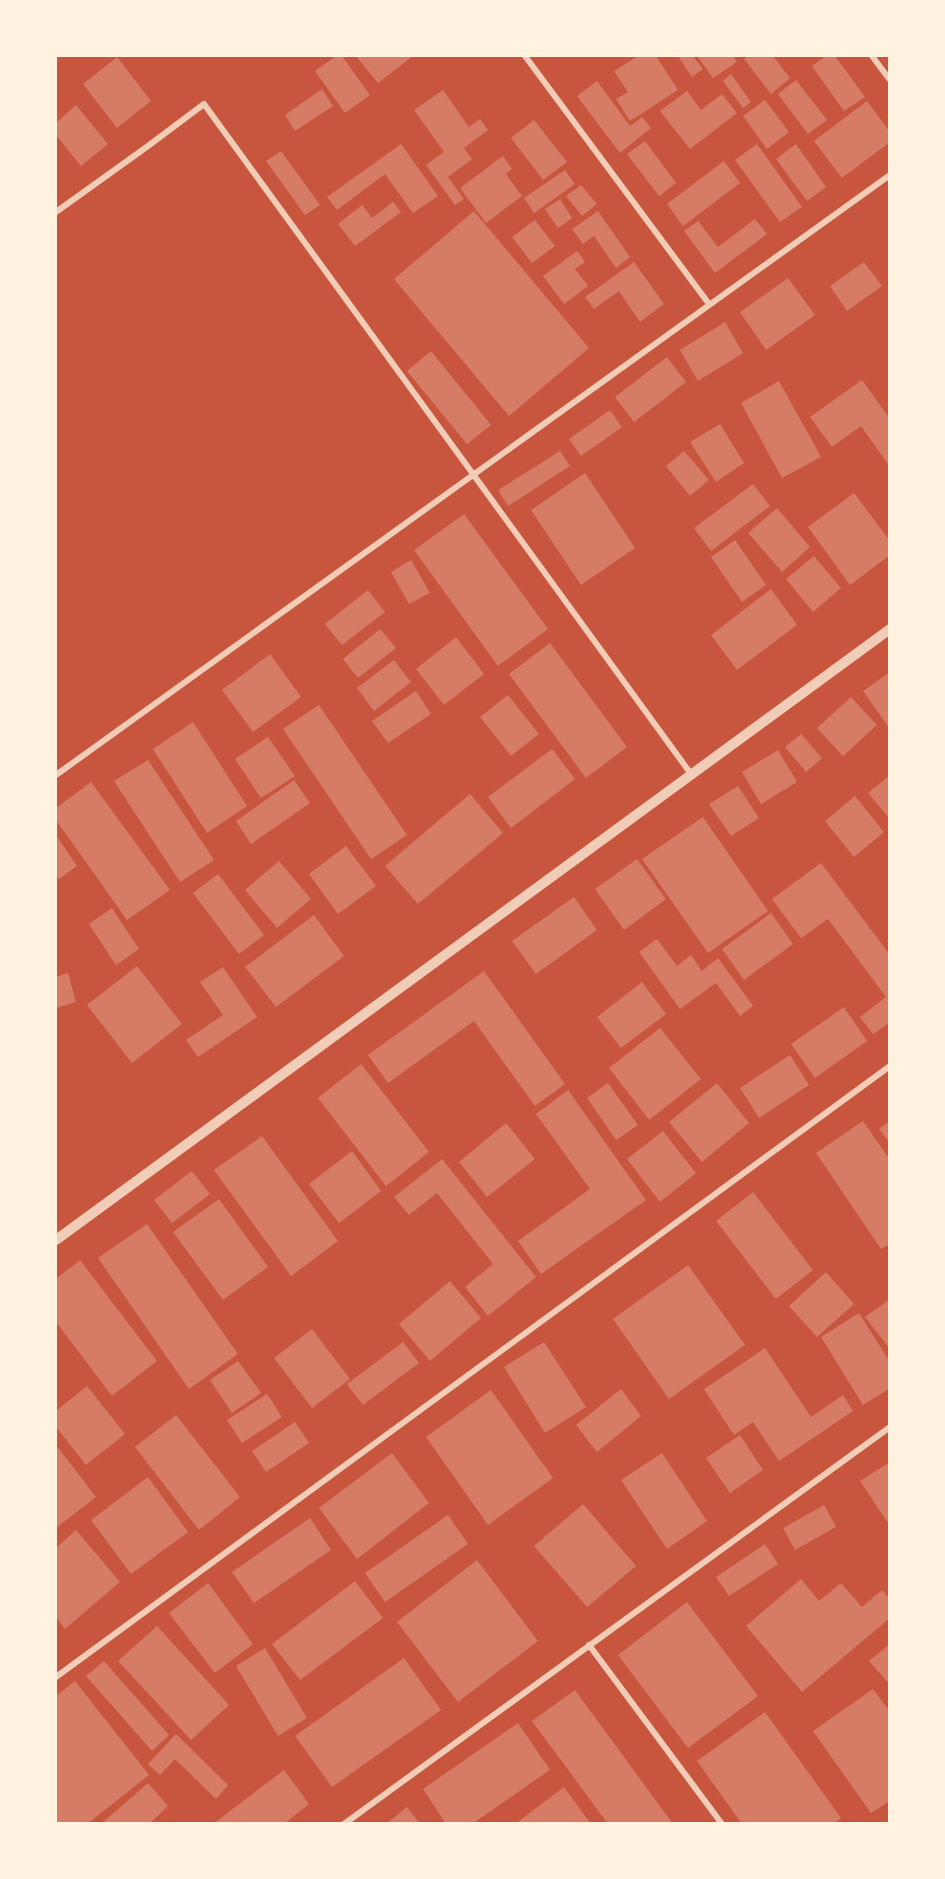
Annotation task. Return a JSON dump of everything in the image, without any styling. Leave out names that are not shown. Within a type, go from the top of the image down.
[{"type":"street","points":[[525,56],[709,304]]},
{"type":"street","points":[[872,56],[890,80]]},
{"type":"street","points":[[56,212],[204,104],[691,774]]},
{"type":"street","points":[[56,775],[890,175]]},
{"type":"street","points":[[56,1240],[890,629]]},
{"type":"street","points":[[56,1677],[890,1066]]},
{"type":"street","points":[[344,1824],[890,1427]]},
{"type":"street","points":[[589,1645],[722,1824]]},
{"type":"building","points":[[336,56],[342,56],[370,95],[345,113],[315,71]]},
{"type":"building","points":[[356,56],[413,56],[378,83]]},
{"type":"building","points":[[638,56],[656,56],[678,90],[630,121],[616,99],[628,92],[614,71]]},
{"type":"building","points":[[678,56],[693,56],[703,69],[692,77]]},
{"type":"building","points":[[697,56],[733,56],[737,62],[713,78]]},
{"type":"building","points":[[749,56],[773,56],[790,78],[771,94],[744,59]]},
{"type":"building","points":[[826,56],[835,56],[865,97],[844,111],[812,66]]},
{"type":"building","points":[[117,57],[151,101],[117,128],[83,84]]},
{"type":"building","points":[[731,74],[751,102],[743,108],[723,81]]},
{"type":"building","points":[[796,80],[827,120],[808,134],[778,94]]},
{"type":"building","points":[[597,81],[630,126],[642,117],[651,128],[620,153],[577,96]]},
{"type":"building","points":[[322,89],[333,106],[295,131],[285,115]]},
{"type":"building","points":[[443,90],[469,127],[480,119],[488,130],[464,148],[472,159],[448,177],[464,199],[455,205],[426,165],[444,152],[414,110]]},
{"type":"building","points":[[687,91],[701,110],[722,94],[737,113],[690,149],[660,111]]},
{"type":"building","points":[[765,100],[789,132],[767,149],[743,116]]},
{"type":"building","points":[[867,101],[890,132],[890,142],[842,178],[814,141]]},
{"type":"building","points":[[76,105],[108,144],[81,166],[56,135],[56,123]]},
{"type":"building","points":[[534,120],[567,162],[543,180],[511,138]]},
{"type":"building","points":[[645,141],[676,183],[659,196],[627,154]]},
{"type":"building","points":[[401,144],[438,196],[413,213],[385,174],[337,210],[327,197]]},
{"type":"building","points":[[757,144],[802,207],[780,222],[735,160]]},
{"type":"building","points":[[796,144],[826,187],[807,201],[776,159]]},
{"type":"building","points":[[281,151],[320,205],[305,215],[266,161]]},
{"type":"building","points":[[503,156],[512,169],[506,174],[522,196],[486,223],[460,188]]},
{"type":"building","points":[[724,161],[740,183],[683,226],[667,204]]},
{"type":"building","points":[[565,170],[575,184],[534,213],[524,198]]},
{"type":"building","points":[[581,185],[597,204],[582,216],[566,196]]},
{"type":"building","points":[[560,199],[572,218],[558,228],[545,209]]},
{"type":"building","points":[[393,202],[401,212],[355,246],[338,224],[362,205],[372,218]]},
{"type":"building","points":[[474,211],[589,348],[509,416],[394,279]]},
{"type":"building","points":[[598,211],[630,257],[616,268],[594,236],[583,244],[572,229]]},
{"type":"building","points":[[755,219],[767,234],[715,273],[684,231],[698,221],[718,247]]},
{"type":"building","points":[[535,220],[555,246],[532,263],[512,237]]},
{"type":"building","points":[[577,251],[585,262],[575,269],[588,286],[564,304],[543,276]]},
{"type":"building","points":[[634,262],[664,304],[640,322],[619,291],[594,309],[585,297]]},
{"type":"building","points":[[864,262],[882,286],[847,311],[830,286]]},
{"type":"building","points":[[788,278],[815,315],[766,350],[740,312]]},
{"type":"building","points":[[725,322],[743,353],[698,381],[680,350]]},
{"type":"building","points":[[431,351],[491,425],[467,444],[407,371]]},
{"type":"building","points":[[667,357],[686,382],[634,422],[615,397]]},
{"type":"building","points":[[862,380],[890,419],[890,467],[861,426],[832,447],[810,417]]},
{"type":"building","points":[[779,381],[821,457],[782,478],[741,403]]},
{"type":"building","points":[[610,410],[622,427],[581,456],[569,439]]},
{"type":"building","points":[[720,424],[744,463],[716,482],[690,442]]},
{"type":"building","points":[[560,451],[570,466],[508,506],[498,490]]},
{"type":"building","points":[[684,451],[709,480],[690,496],[666,466]]},
{"type":"building","points":[[585,473],[635,548],[581,585],[531,510]]},
{"type":"building","points":[[753,484],[770,506],[711,551],[694,528]]},
{"type":"building","points":[[854,493],[890,541],[890,555],[850,585],[808,527]]},
{"type":"building","points":[[777,508],[810,547],[782,572],[748,533]]},
{"type":"building","points":[[464,514],[548,629],[498,666],[414,550]]},
{"type":"building","points":[[735,540],[766,585],[742,602],[711,557]]},
{"type":"building","points":[[814,556],[841,588],[813,612],[786,579]]},
{"type":"building","points":[[411,560],[430,593],[409,604],[391,572]]},
{"type":"building","points":[[771,589],[797,625],[737,670],[711,635]]},
{"type":"building","points":[[368,590],[385,612],[342,645],[325,624]]},
{"type":"building","points":[[380,629],[396,648],[358,678],[343,659]]},
{"type":"building","points":[[456,637],[484,674],[444,705],[416,669]]},
{"type":"building","points":[[550,643],[627,747],[586,778],[509,674]]},
{"type":"building","points":[[270,654],[301,697],[253,732],[222,690]]},
{"type":"building","points":[[394,660],[411,682],[374,711],[357,688]]},
{"type":"building","points":[[890,672],[890,729],[863,691]]},
{"type":"building","points":[[416,691],[431,714],[388,743],[372,721]]},
{"type":"building","points":[[508,695],[539,734],[511,756],[480,717]]},
{"type":"building","points":[[851,697],[877,725],[843,756],[817,728]]},
{"type":"building","points":[[319,705],[407,835],[371,859],[283,729]]},
{"type":"building","points":[[193,722],[247,806],[207,833],[153,749]]},
{"type":"building","points":[[801,734],[822,758],[806,772],[785,747]]},
{"type":"building","points":[[268,737],[295,776],[261,798],[235,759]]},
{"type":"building","points":[[552,749],[575,779],[511,828],[488,797]]},
{"type":"building","points":[[778,750],[797,782],[761,804],[742,772]]},
{"type":"building","points":[[148,760],[214,860],[180,882],[114,781]]},
{"type":"building","points":[[890,775],[890,819],[868,793]]},
{"type":"building","points":[[294,780],[310,803],[251,844],[236,821]]},
{"type":"building","points":[[91,782],[170,890],[127,920],[56,820],[56,808]]},
{"type":"building","points":[[738,786],[759,818],[731,836],[709,804]]},
{"type":"building","points":[[470,794],[503,833],[418,904],[385,866]]},
{"type":"building","points":[[855,796],[884,832],[854,857],[825,821]]},
{"type":"building","points":[[703,817],[768,911],[708,953],[642,859]]},
{"type":"building","points":[[56,835],[77,866],[59,879],[56,874]]},
{"type":"building","points":[[346,846],[376,886],[338,914],[309,874]]},
{"type":"building","points":[[637,859],[666,899],[624,930],[595,889]]},
{"type":"building","points":[[279,861],[311,899],[277,928],[245,890]]},
{"type":"building","points":[[821,863],[890,955],[890,1022],[873,1034],[860,1017],[886,997],[828,919],[801,938],[772,899]]},
{"type":"building","points":[[218,874],[264,935],[239,954],[193,893]]},
{"type":"building","points":[[574,897],[597,930],[536,974],[512,941]]},
{"type":"building","points":[[112,908],[139,949],[116,965],[89,924]]},
{"type":"building","points":[[771,913],[793,944],[744,980],[722,949]]},
{"type":"building","points":[[314,915],[344,956],[276,1007],[245,967]]},
{"type":"building","points":[[657,939],[677,966],[691,955],[702,971],[718,958],[753,1006],[740,1016],[716,983],[680,1009],[639,952]]},
{"type":"building","points":[[137,966],[182,1024],[132,1063],[87,1005]]},
{"type":"building","points":[[223,967],[257,1017],[198,1057],[186,1040],[223,1015],[200,982]]},
{"type":"building","points":[[484,971],[565,1084],[535,1106],[474,1021],[388,1083],[368,1055]]},
{"type":"building","points":[[68,973],[76,1002],[56,1008],[56,977]]},
{"type":"building","points":[[642,982],[666,1014],[621,1048],[597,1017]]},
{"type":"building","points":[[844,1007],[867,1041],[815,1078],[791,1044]]},
{"type":"building","points":[[660,1028],[701,1079],[649,1120],[609,1068]]},
{"type":"building","points":[[790,1055],[809,1085],[759,1118],[740,1088]]},
{"type":"building","points":[[361,1064],[429,1152],[386,1186],[318,1098]]},
{"type":"building","points":[[608,1083],[638,1125],[616,1140],[587,1098]]},
{"type":"building","points":[[717,1083],[749,1123],[702,1162],[669,1122]]},
{"type":"building","points":[[568,1090],[646,1200],[541,1274],[518,1241],[590,1189],[536,1114]]},
{"type":"building","points":[[863,1121],[890,1160],[890,1244],[881,1249],[816,1153]]},
{"type":"building","points":[[890,1121],[890,1143],[879,1129]]},
{"type":"building","points":[[506,1123],[535,1159],[487,1197],[459,1162]]},
{"type":"building","points":[[663,1131],[696,1173],[660,1202],[627,1159]]},
{"type":"building","points":[[262,1136],[338,1241],[291,1276],[214,1170]]},
{"type":"building","points":[[352,1151],[381,1191],[339,1223],[309,1184]]},
{"type":"building","points":[[442,1159],[536,1277],[488,1316],[465,1287],[493,1264],[437,1193],[409,1215],[394,1197]]},
{"type":"building","points":[[192,1171],[210,1194],[172,1223],[154,1200]]},
{"type":"building","points":[[753,1192],[813,1270],[776,1299],[716,1221]]},
{"type":"building","points":[[219,1199],[268,1267],[223,1300],[173,1232]]},
{"type":"building","points":[[147,1224],[238,1354],[189,1389],[98,1258]]},
{"type":"building","points":[[80,1260],[157,1361],[112,1396],[56,1322],[56,1279]]},
{"type":"building","points":[[688,1265],[745,1345],[669,1399],[613,1319]]},
{"type":"building","points":[[826,1272],[854,1304],[817,1337],[789,1306]]},
{"type":"building","points":[[450,1281],[481,1318],[430,1361],[399,1324]]},
{"type":"building","points":[[890,1299],[890,1349],[865,1317]]},
{"type":"building","points":[[859,1313],[890,1362],[890,1388],[863,1405],[821,1337]]},
{"type":"building","points":[[312,1329],[350,1379],[312,1408],[274,1358]]},
{"type":"building","points":[[403,1342],[419,1363],[363,1405],[347,1384]]},
{"type":"building","points":[[544,1342],[586,1407],[545,1433],[504,1367]]},
{"type":"building","points":[[765,1348],[811,1417],[843,1395],[853,1411],[779,1461],[753,1422],[734,1435],[704,1389]]},
{"type":"building","points":[[238,1361],[261,1393],[232,1413],[210,1380]]},
{"type":"building","points":[[87,1386],[125,1434],[86,1465],[56,1427],[56,1411]]},
{"type":"building","points":[[621,1389],[641,1416],[597,1452],[576,1425]]},
{"type":"building","points":[[491,1390],[553,1478],[488,1525],[426,1437]]},
{"type":"building","points":[[267,1394],[282,1417],[242,1443],[227,1420]]},
{"type":"building","points":[[176,1415],[240,1497],[199,1530],[135,1447]]},
{"type":"building","points":[[295,1422],[309,1443],[266,1472],[252,1451]]},
{"type":"building","points":[[740,1435],[763,1470],[730,1493],[706,1458]]},
{"type":"building","points":[[56,1445],[96,1497],[56,1528]]},
{"type":"building","points":[[392,1453],[429,1503],[357,1559],[319,1508]]},
{"type":"building","points":[[662,1453],[707,1521],[667,1549],[621,1480]]},
{"type":"building","points":[[890,1462],[890,1526],[860,1481]]},
{"type":"building","points":[[148,1477],[188,1532],[131,1574],[91,1520]]},
{"type":"building","points":[[583,1504],[636,1566],[587,1607],[534,1546]]},
{"type":"building","points":[[824,1505],[836,1527],[795,1550],[783,1528]]},
{"type":"building","points":[[448,1515],[468,1544],[385,1602],[365,1573]]},
{"type":"building","points":[[310,1518],[331,1550],[254,1603],[232,1572]]},
{"type":"building","points":[[76,1530],[120,1582],[65,1629],[56,1617],[56,1548]]},
{"type":"building","points":[[765,1544],[778,1564],[729,1596],[716,1577]]},
{"type":"building","points":[[477,1560],[538,1641],[458,1702],[397,1622]]},
{"type":"building","points":[[801,1579],[819,1601],[841,1583],[862,1607],[882,1590],[890,1599],[890,1618],[802,1692],[746,1626]]},
{"type":"building","points":[[355,1581],[383,1618],[300,1680],[272,1644]]},
{"type":"building","points":[[208,1583],[253,1644],[215,1673],[169,1613]]},
{"type":"building","points":[[687,1602],[758,1696],[688,1748],[618,1655]]},
{"type":"building","points":[[157,1626],[229,1705],[191,1740],[118,1661]]},
{"type":"building","points":[[890,1644],[890,1685],[869,1661]]},
{"type":"building","points":[[265,1648],[307,1718],[278,1736],[236,1666]]},
{"type":"building","points":[[404,1658],[441,1710],[332,1787],[295,1736]]},
{"type":"building","points":[[104,1661],[169,1735],[152,1751],[86,1676]]},
{"type":"building","points":[[75,1681],[149,1775],[87,1824],[57,1824],[56,1696]]},
{"type":"building","points":[[873,1689],[890,1712],[890,1801],[871,1813],[813,1731]]},
{"type":"building","points":[[575,1690],[673,1824],[608,1824],[532,1721]]},
{"type":"building","points":[[765,1712],[841,1818],[833,1824],[742,1824],[697,1761]]},
{"type":"building","points":[[518,1723],[550,1770],[472,1824],[446,1824],[423,1789]]},
{"type":"building","points":[[176,1734],[228,1785],[216,1799],[175,1759],[160,1775],[148,1764]]},
{"type":"building","points":[[284,1770],[309,1804],[284,1824],[213,1824]]},
{"type":"building","points":[[148,1783],[168,1806],[149,1824],[105,1824],[103,1822]]},
{"type":"building","points":[[564,1787],[591,1824],[515,1824]]},
{"type":"building","points":[[407,1807],[420,1824],[386,1824]]}]
